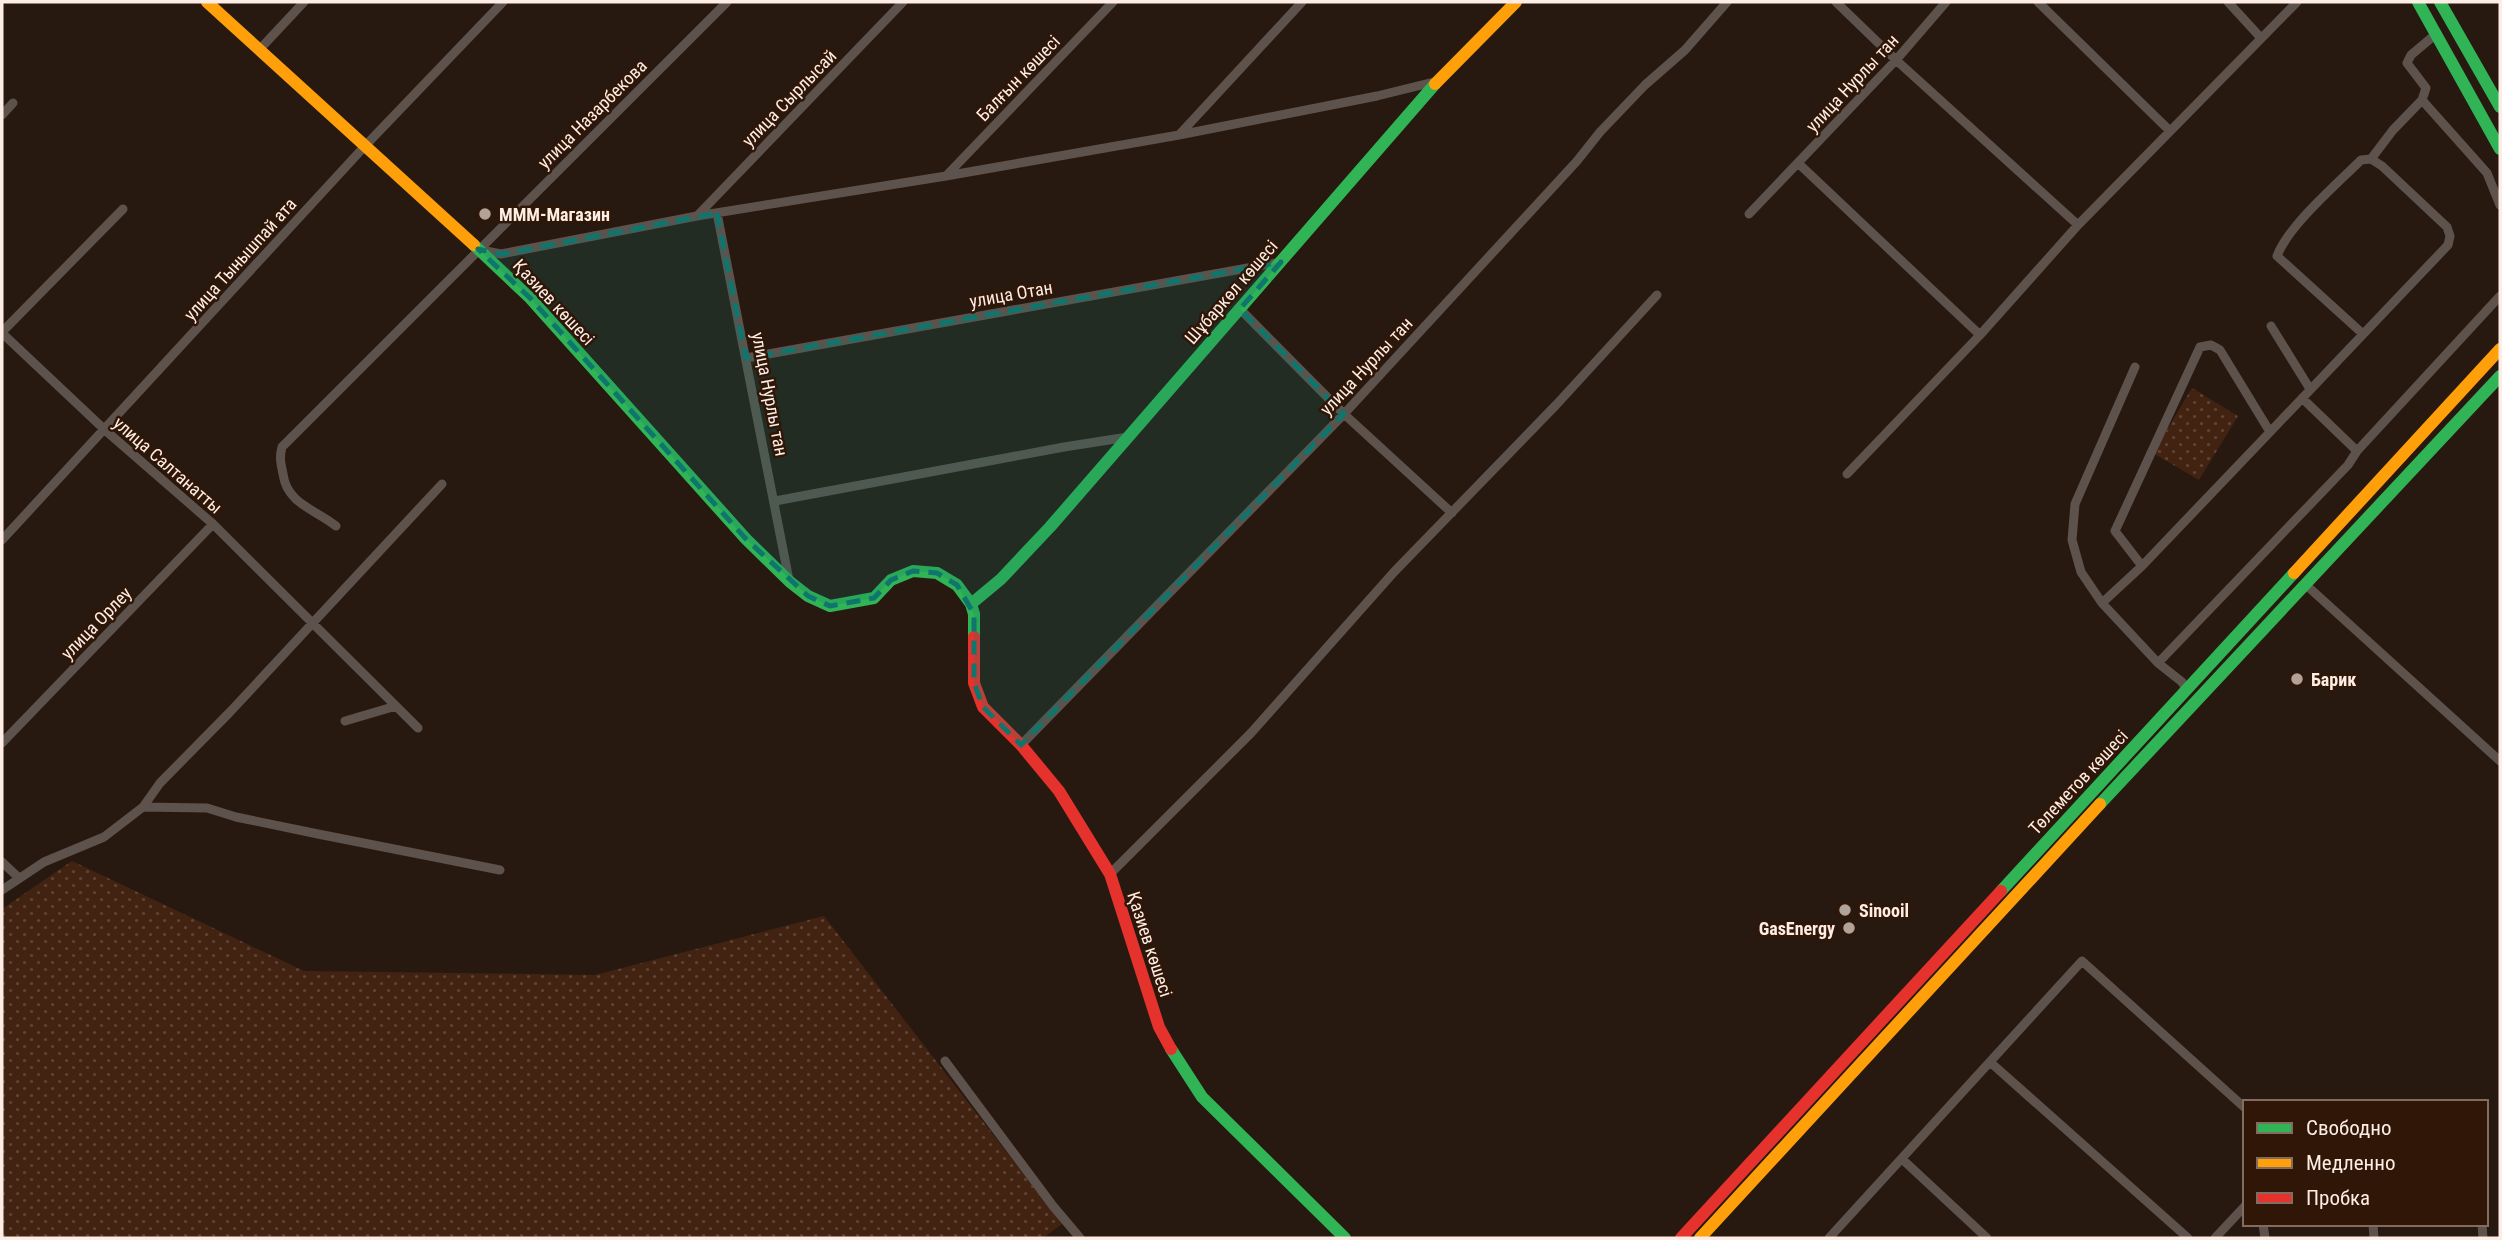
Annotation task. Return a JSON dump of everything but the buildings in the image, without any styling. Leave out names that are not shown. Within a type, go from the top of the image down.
[{"type":"main road","name":"Қазиев көшесі","points":[[207,2],[530,298],[732,523],[790,582],[808,596],[830,606],[874,598],[891,580],[913,571],[937,573],[957,585],[971,604],[974,683],[983,707],[1021,745],[1059,791],[1110,874],[1159,1027],[1178,1061],[1202,1097],[1345,1238]]},
{"type":"main road","name":"Шұбаркөл көшесі","points":[[971,604],[1020,561],[1439,80],[1516,2]]},
{"type":"main road","points":[[2418,2],[2500,149]]},
{"type":"main road","points":[[2440,2],[2500,107]]},
{"type":"main road","name":"Төлеметов көшесі","points":[[1700,1238],[2214,671],[2500,349]]},
{"type":"main road","name":"Төлеметов көшесі","points":[[1681,1238],[2187,690],[2214,671],[2305,584],[2500,376]]},
{"type":"street","points":[[259,50],[304,2]]},
{"type":"street","name":"улица Тынышпай ата","points":[[2,540],[364,147],[503,2]]},
{"type":"street","name":"улица Назарбекова","points":[[336,526],[303,506],[289,493],[284,483],[279,457],[282,447],[727,2]]},
{"type":"street","name":"улица Сырлысай","points":[[697,216],[903,2]]},
{"type":"street","name":"Балғын көшесі","points":[[946,176],[1113,2]]},
{"type":"street","points":[[1179,135],[1302,2]]},
{"type":"street","name":"улица Нурлы тан","points":[[1021,745],[1344,414],[1577,161],[1600,132],[1645,85],[1685,50],[1727,2]]},
{"type":"street","points":[[1836,2],[2078,225]]},
{"type":"street","name":"улица Нурлы тан","points":[[1749,215],[1896,60],[1947,2]]},
{"type":"street","points":[[2038,2],[2170,131]]},
{"type":"street","points":[[2228,2],[2261,38]]},
{"type":"street","points":[[1847,474],[1980,335],[2078,225],[2297,2]]},
{"type":"street","points":[[2371,159],[2393,130],[2422,100],[2426,88],[2407,63],[2411,55],[2437,34]]},
{"type":"street","points":[[478,249],[500,254],[697,216],[946,176],[1179,135],[1377,96],[1439,80]]},
{"type":"street","points":[[2422,100],[2487,173],[2500,205]]},
{"type":"street","points":[[2,115],[13,103]]},
{"type":"street","points":[[2102,603],[2142,566],[2446,249],[2449,236],[2447,227],[2382,166],[2371,159],[2361,160],[2324,197],[2281,245],[2277,256],[2363,334]]},
{"type":"street","points":[[1797,163],[1980,335]]},
{"type":"street","points":[[2,332],[123,209]]},
{"type":"street","name":"улица Нурлы тан","points":[[718,213],[790,582]]},
{"type":"street","name":"улица Отан","points":[[746,358],[1281,262]]},
{"type":"street","points":[[1110,874],[1251,733],[1394,572],[1556,405],[1657,295]]},
{"type":"street","points":[[2158,663],[2348,465],[2357,451],[2500,296]]},
{"type":"street","points":[[1240,309],[1344,414],[1452,513]]},
{"type":"street","points":[[2271,326],[2310,389]]},
{"type":"street","name":"улица Салтанатты","points":[[2,332],[105,430],[213,524],[418,728]]},
{"type":"street","points":[[2142,566],[2115,531],[2200,347],[2211,345],[2220,350],[2270,432]]},
{"type":"street","points":[[2135,367],[2075,504],[2073,540],[2081,572],[2102,603],[2187,690]]},
{"type":"street","points":[[2302,398],[2357,451]]},
{"type":"street","points":[[775,501],[1128,437]]},
{"type":"street","points":[[2,890],[44,862],[104,837],[143,807],[160,783],[230,712],[442,484]]},
{"type":"street","name":"улица Орлеу","points":[[2,744],[213,524]]},
{"type":"street","points":[[2305,584],[2500,761]]},
{"type":"street","points":[[345,721],[396,706]]},
{"type":"street","points":[[143,807],[207,808],[304,832],[500,870]]},
{"type":"street","points":[[2,862],[19,878]]},
{"type":"street","points":[[1829,1238],[2082,961],[2243,1106]]},
{"type":"street","points":[[945,1061],[1080,1238]]},
{"type":"street","points":[[1990,1062],[2188,1238]]},
{"type":"street","points":[[1902,1158],[1987,1238]]},
{"type":"street","points":[[2215,1238],[2243,1208]]},
{"type":"highlighted area","points":[[717,213],[746,358],[1281,262],[1240,309],[1344,414],[1021,745],[983,707],[974,683],[974,614],[957,585],[937,573],[913,571],[891,580],[874,598],[830,606],[808,596],[746,539],[530,298],[478,249],[501,254]]},
{"type":"shaded area","points":[[2192,388],[2238,416],[2199,480],[2153,453]]},
{"type":"shaded area","points":[[72,861],[304,971],[595,975],[824,916],[1062,1224],[1043,1238],[2,1238],[2,909]]},
{"type":"traffic: fast","points":[[2418,2],[2500,149]]},
{"type":"traffic: fast","points":[[2440,2],[2500,107]]},
{"type":"traffic: fast","points":[[971,604],[1001,579],[1050,527],[1435,84]]},
{"type":"traffic: fast","points":[[474,245],[530,298],[746,539],[790,582],[808,596],[830,606],[874,598],[891,580],[913,571],[937,573],[957,585],[971,604],[974,637]]},
{"type":"traffic: fast","points":[[2100,804],[2500,376]]},
{"type":"traffic: fast","points":[[2001,891],[2294,573]]},
{"type":"traffic: fast","points":[[1171,1049],[1202,1097],[1345,1238]]},
{"type":"traffic: slow","points":[[207,2],[474,245]]},
{"type":"traffic: slow","points":[[1435,84],[1516,2]]},
{"type":"traffic: slow","points":[[2294,573],[2500,349]]},
{"type":"traffic: slow","points":[[1700,1238],[2100,804]]},
{"type":"traffic: jam","points":[[974,637],[974,683],[983,707],[1021,745],[1059,791],[1110,874],[1159,1027],[1171,1049]]},
{"type":"traffic: jam","points":[[1681,1238],[2001,891]]},
{"type":"place","name":"МММ-Магазин","points":[[485,214]]},
{"type":"place","name":"Барик","points":[[2297,679]]},
{"type":"place","name":"Sinooil","points":[[1845,910]]},
{"type":"place","name":"GasEnergy","points":[[1849,928]]}]
